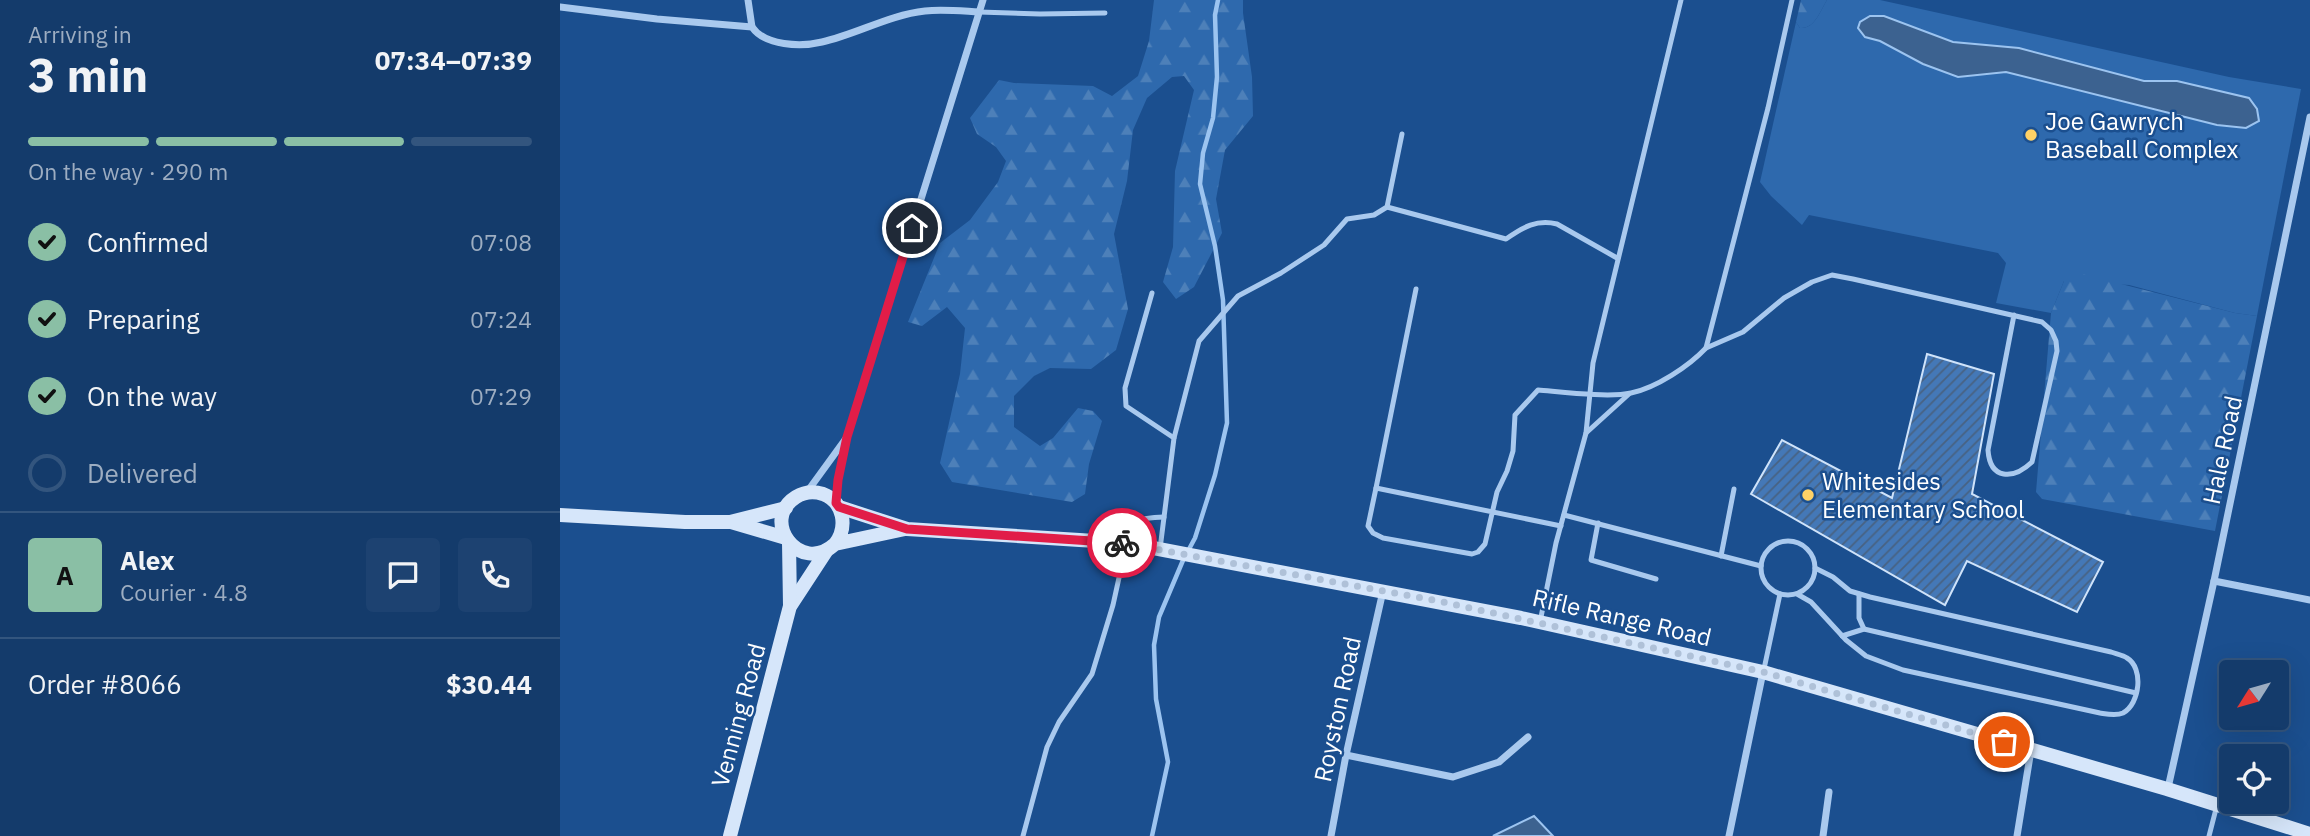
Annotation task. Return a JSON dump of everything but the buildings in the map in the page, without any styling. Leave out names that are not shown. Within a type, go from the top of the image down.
[{"type":"main road","points":[[730,522],[787,540],[807,553],[817,553],[831,547],[843,526],[837,505],[821,493],[807,492],[795,498],[786,508],[782,523],[787,540]]},
{"type":"main road","name":"Rifle Range Road","points":[[837,505],[907,529],[1121,543],[1383,590],[1540,622],[1763,672],[2167,789],[2310,834]]},
{"type":"main road","points":[[560,515],[730,522],[786,508]]},
{"type":"main road","name":"Rifle Range Road","points":[[831,547],[907,529]]},
{"type":"main road","name":"Venning Road","points":[[730,836],[790,606],[787,540]]},
{"type":"main road","name":"Venning Road","points":[[790,606],[831,547]]},
{"type":"street","points":[[748,0],[752,27],[761,37],[805,44],[822,42],[884,20],[926,11],[979,12]]},
{"type":"street","points":[[837,505],[838,480],[847,437],[983,0]]},
{"type":"street","points":[[560,7],[752,27]]},
{"type":"street","name":"Hale Road","points":[[2167,789],[2214,580],[2310,117]]},
{"type":"street","points":[[807,492],[847,437]]},
{"type":"street","points":[[2214,580],[2310,600]]},
{"type":"street","name":"Royston Road","points":[[1331,836],[1383,590]]},
{"type":"street","points":[[1729,836],[1763,672]]},
{"type":"street","points":[[1346,755],[1453,777],[1499,762],[1528,737]]},
{"type":"street","points":[[2017,836],[2031,750]]},
{"type":"street","points":[[1823,836],[1829,792]]},
{"type":"lane","points":[[1540,622],[1561,526],[1586,433],[1592,363],[1681,0]]},
{"type":"lane","points":[[1706,348],[1768,108],[1792,0]]},
{"type":"lane","points":[[979,12],[1105,13]]},
{"type":"lane","points":[[1160,549],[1174,438],[1199,341],[1238,296],[1281,273],[1324,245],[1347,219],[1374,215],[1387,206],[1402,134]]},
{"type":"lane","points":[[1387,206],[1506,239],[1526,225],[1546,221],[1557,224],[1616,258]]},
{"type":"lane","points":[[1416,289],[1368,526],[1373,533],[1383,538],[1472,554],[1485,544],[1497,492],[1513,451],[1515,415],[1538,390],[1629,394],[1649,387],[1693,362],[1706,348],[1743,332],[1784,298],[1812,282],[1832,275],[2014,315],[2042,322],[2051,330],[2057,351],[2032,462],[2015,474],[2007,475],[1995,470],[1989,461],[1988,450],[2014,315]]},
{"type":"lane","points":[[1152,293],[1125,388],[1126,406],[1174,438]]},
{"type":"lane","points":[[1586,433],[1629,394]]},
{"type":"lane","points":[[1376,488],[1561,526]]},
{"type":"lane","points":[[1721,556],[1734,489]]},
{"type":"lane","points":[[1564,515],[1761,566]]},
{"type":"lane","points":[[1023,836],[1047,747],[1059,723],[1092,674],[1112,605],[1121,543],[1127,526],[1140,518],[1164,517]]},
{"type":"lane","points":[[1598,523],[1591,560],[1656,579]]},
{"type":"lane","points":[[1797,594],[1810,584],[1815,568],[1809,552],[1802,546],[1785,542],[1769,550],[1761,566],[1766,584],[1780,594],[1797,594],[1811,602],[1842,636],[1866,656],[1903,670],[2100,713],[2119,715],[2134,701],[2138,685],[2136,668],[2128,658],[1859,594],[1815,568]]},
{"type":"lane","points":[[1763,672],[1780,594]]},
{"type":"lane","points":[[1859,594],[1859,618],[1864,629]]},
{"type":"lane","points":[[1842,636],[1864,629],[2136,693]]},
{"type":"lane","points":[[2209,836],[2217,805]]},
{"type":"green space","points":[[1154,0],[1243,0],[1252,77],[1253,116],[1225,150],[1216,199],[1222,233],[1194,287],[1176,299],[1163,282],[1173,247],[1175,171],[1194,90],[1184,76],[1172,77],[1147,98],[1133,130],[1127,181],[1114,234],[1128,309],[1116,350],[1091,369],[1050,368],[1034,376],[1014,396],[1014,427],[1040,446],[1053,438],[1078,408],[1093,411],[1102,421],[1089,464],[1085,494],[1072,502],[952,482],[940,463],[960,374],[965,328],[947,307],[922,326],[908,322],[940,243],[970,220],[998,182],[1006,161],[996,147],[977,134],[970,118],[999,80],[1093,86],[1112,96],[1138,76],[1149,41]]},
{"type":"green space","points":[[1801,0],[1827,0],[1810,26],[1805,28],[1800,28],[1796,22]]},
{"type":"green space","name":"Joe Gawrych Baseball Complex","points":[[1827,0],[1880,0],[2229,77],[2301,89],[2257,316],[2235,313],[2129,285],[2064,281],[2051,313],[1996,303],[2006,263],[1998,253],[1809,215],[1802,225],[1760,182],[1796,22],[1800,28],[1810,26]]},
{"type":"green space","points":[[2074,272],[2235,313],[2257,316],[2215,531],[2042,499],[2036,492],[2051,313],[2064,281]]},
{"type":"shaded area","points":[[1870,16],[1884,16],[1953,42],[2019,48],[2144,81],[2177,81],[2249,98],[2257,109],[2259,121],[2246,128],[2217,125],[2006,72],[1958,77],[1923,64],[1880,41],[1865,37],[1858,28],[1860,22]]},
{"type":"shaded area","points":[[1534,816],[1553,836],[1493,836]]},
{"type":"waterway","points":[[1188,551],[1195,538],[1215,475],[1227,423],[1223,300],[1215,246],[1200,184],[1203,153],[1213,118],[1217,77],[1215,15],[1218,0]]},
{"type":"waterway","points":[[1152,836],[1168,762],[1156,699],[1154,645],[1159,617],[1184,558]]},
{"type":"way so far","points":[[1122,543],[1438,601],[1763,672],[2004,742]]},
{"type":"place","name":"Joe Gawrych Baseball Complex","points":[[2031,135]]},
{"type":"place","name":"Whitesides Elementary School","points":[[1808,495]]},
{"type":"route","points":[[912,228],[847,437],[836,503],[839,507],[907,529],[1122,543]]}]
